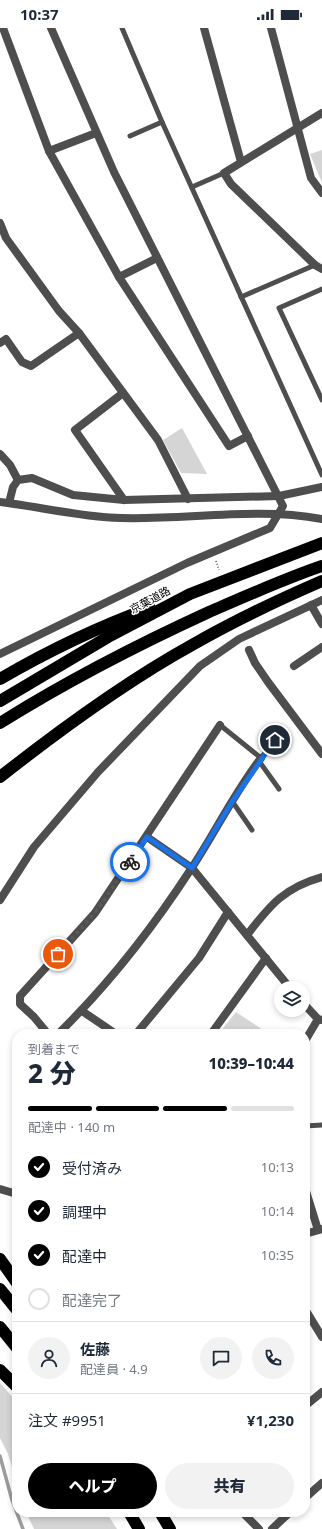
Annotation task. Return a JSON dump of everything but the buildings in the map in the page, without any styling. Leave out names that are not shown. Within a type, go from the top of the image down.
[{"type":"highway","name":"京葉道路","points":[[0,701],[108,637],[190,594],[322,543]]},
{"type":"highway","points":[[0,723],[77,678],[129,650],[249,594],[322,566]]},
{"type":"highway","points":[[3,775],[100,704],[190,645],[276,601],[322,580]]},
{"type":"highway","points":[[0,680],[65,644],[120,619],[190,594]]},
{"type":"highway","points":[[0,1259],[12,1275]]},
{"type":"highway","points":[[0,1289],[12,1304]]},
{"type":"highway","points":[[0,1327],[12,1342]]},
{"type":"highway","points":[[0,1370],[12,1382]]},
{"type":"highway","points":[[132,1517],[139,1529]]},
{"type":"highway","points":[[163,1517],[170,1529]]},
{"type":"street","points":[[3,28],[49,151],[119,277],[228,446],[248,436]]},
{"type":"street","points":[[0,654],[187,563],[270,528],[283,506],[114,172],[51,28]]},
{"type":"street","points":[[204,28],[241,162]]},
{"type":"street","points":[[271,28],[311,178],[322,193]]},
{"type":"street","points":[[318,267],[231,184],[224,172],[322,113]]},
{"type":"street","points":[[49,151],[96,133]]},
{"type":"street","points":[[0,223],[6,238],[58,311],[79,333],[158,440],[188,499]]},
{"type":"street","points":[[119,277],[157,258]]},
{"type":"street","points":[[0,343],[6,339],[22,362],[31,366],[79,333]]},
{"type":"street","points":[[123,393],[76,430],[124,500]]},
{"type":"street","points":[[0,454],[10,465],[18,480]]},
{"type":"street","points":[[9,503],[12,487],[18,480],[32,478],[73,495],[124,500],[279,496],[322,487]]},
{"type":"street","points":[[0,502],[82,516],[122,518],[270,513],[322,519]]},
{"type":"street","points":[[0,900],[34,847],[93,778],[200,666],[239,639],[322,600]]},
{"type":"street","points":[[311,605],[322,624]]},
{"type":"street","points":[[294,666],[322,647]]},
{"type":"street","points":[[249,650],[255,663],[268,682],[322,754]]},
{"type":"street","points":[[44,1029],[34,1016],[20,1004],[20,996],[95,913],[147,837],[220,725]]},
{"type":"street","points":[[63,1029],[82,1011],[141,942],[192,868],[232,802],[260,760]]},
{"type":"street","points":[[147,837],[192,868],[284,981]]},
{"type":"street","points":[[247,935],[266,910],[294,886],[322,877]]},
{"type":"street","points":[[140,1029],[199,958],[228,912]]},
{"type":"street","points":[[215,1029],[266,958]]},
{"type":"street","points":[[310,1009],[321,1018],[310,1034]]},
{"type":"street","points":[[82,1011],[109,1029]]},
{"type":"street","points":[[0,1190],[12,1193]]},
{"type":"street","points":[[310,1202],[320,1229],[310,1232]]},
{"type":"street","points":[[310,1317],[322,1337]]},
{"type":"street","points":[[310,1402],[322,1392]]},
{"type":"street","points":[[310,1494],[322,1483]]},
{"type":"street","points":[[247,1517],[259,1529]]},
{"type":"street","points":[[272,1529],[285,1517]]},
{"type":"lane","points":[[122,28],[162,122],[322,475]]},
{"type":"lane","points":[[130,136],[162,122]]},
{"type":"lane","points":[[192,187],[224,172]]},
{"type":"lane","points":[[241,297],[318,267]]},
{"type":"lane","points":[[322,290],[279,308],[322,400]]},
{"type":"lane","points":[[220,725],[260,760],[280,789]]},
{"type":"lane","points":[[260,760],[275,740]]},
{"type":"lane","points":[[232,802],[252,830]]},
{"type":"lane","points":[[310,1126],[322,1126]]},
{"type":"shaded area","points":[[322,150],[322,183],[310,154]]},
{"type":"shaded area","points":[[182,428],[207,474],[181,473],[163,440]]},
{"type":"shaded area","points":[[236,1012],[262,1029],[222,1029]]},
{"type":"shaded area","points":[[0,1383],[12,1396],[12,1467],[8,1454],[0,1438]]},
{"type":"shaded area","points":[[28,1517],[109,1517],[117,1529],[34,1529]]},
{"type":"waterway","points":[[0,1456],[12,1500]]},
{"type":"waterway","points":[[18,1517],[23,1529]]},
{"type":"way so far","points":[[58,954],[95,913],[130,862]]},
{"type":"route","points":[[130,862],[147,837],[192,868],[232,802],[275,740]]}]
